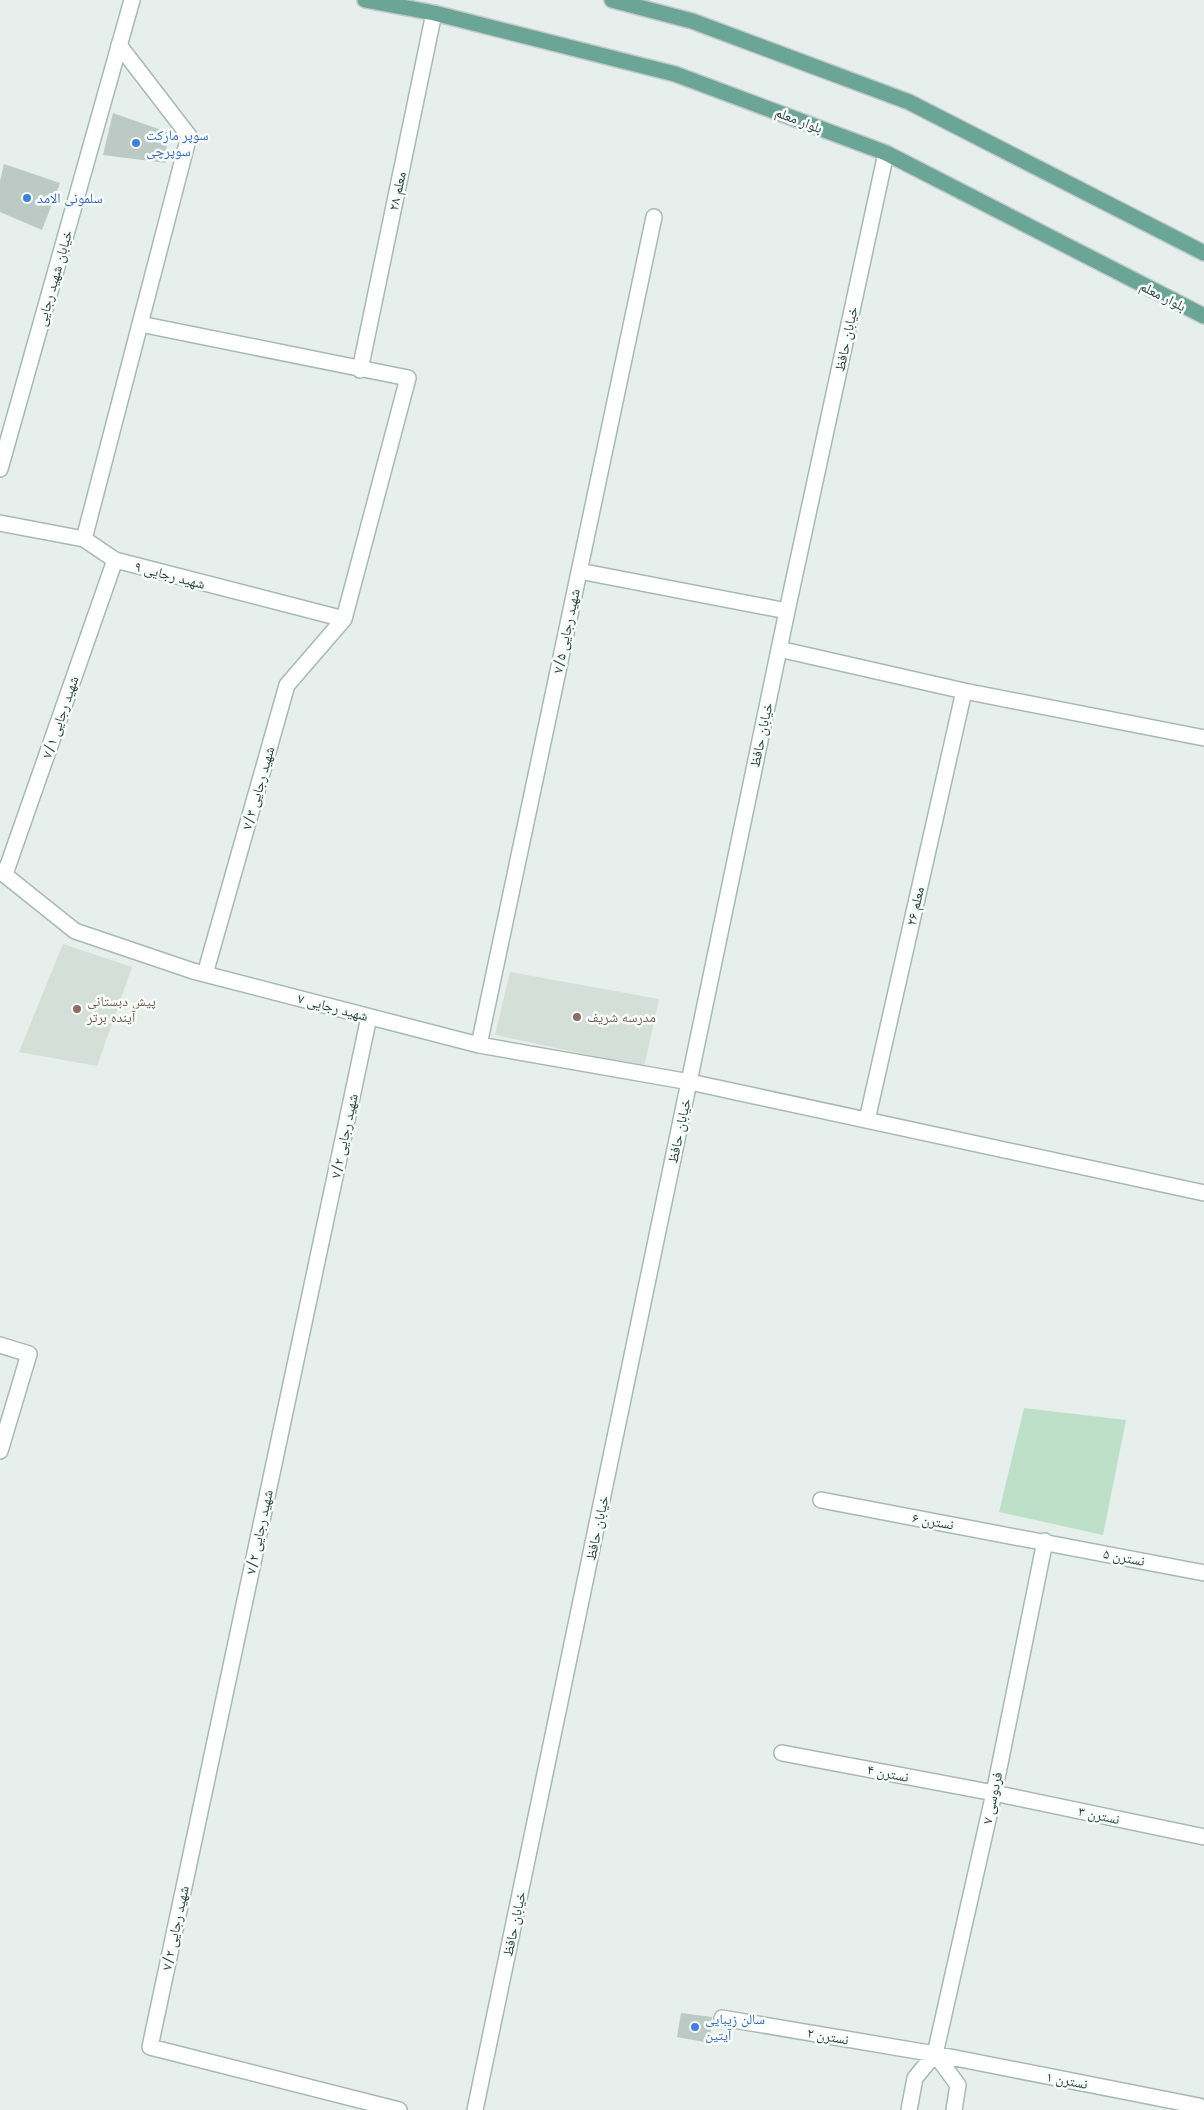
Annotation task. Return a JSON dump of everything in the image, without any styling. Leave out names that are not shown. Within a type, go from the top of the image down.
[{"type":"main road","name":"بلوار معلم","points":[[365,0],[434,13],[675,74],[886,153],[1204,316]]},
{"type":"main road","points":[[612,0],[692,21],[909,102],[1204,253]]},
{"type":"street","name":"خیابان شهید رجایی","points":[[0,469],[132,0]]},
{"type":"street","name":"معلم ۲۸","points":[[360,370],[434,13]]},
{"type":"street","points":[[84,539],[190,136],[119,45]]},
{"type":"street","name":"خیابان حافظ","points":[[475,2110],[779,649],[886,153]]},
{"type":"street","name":"شهید رجایی ۷/۵","points":[[479,1046],[654,217]]},
{"type":"street","points":[[140,324],[360,370],[408,378],[344,619]]},
{"type":"street","name":"شهید رجایی ۹","points":[[0,524],[84,539],[116,560],[344,619]]},
{"type":"street","name":"شهید رجایی ۷/۱","points":[[3,872],[116,560]]},
{"type":"street","points":[[579,571],[787,611]]},
{"type":"street","name":"شهید رجایی ۷/۳","points":[[205,974],[287,685],[344,619]]},
{"type":"street","points":[[779,649],[964,691],[1204,738]]},
{"type":"street","name":"معلم ۲۶","points":[[867,1120],[964,691]]},
{"type":"street","name":"شهید رجایی ۷","points":[[3,872],[75,931],[205,974],[479,1046],[690,1082],[1204,1193]]},
{"type":"street","name":"شهید رجایی ۷/۲","points":[[369,1017],[150,2047],[399,2110]]},
{"type":"street","points":[[0,1345],[29,1354],[0,1451]]},
{"type":"street","name":"نسترن ۶","points":[[821,1500],[1045,1541]]},
{"type":"street","name":"نسترن ۵","points":[[1045,1541],[1204,1573]]},
{"type":"street","name":"فردوسی ۷","points":[[909,2110],[915,2078],[935,2054],[994,1792],[1045,1541]]},
{"type":"street","name":"نسترن ۴","points":[[782,1753],[994,1792]]},
{"type":"street","name":"نسترن ۳","points":[[994,1792],[1204,1837]]},
{"type":"street","name":"نسترن ۲","points":[[722,2018],[935,2054]]},
{"type":"street","points":[[935,2054],[958,2085],[954,2110]]},
{"type":"street","name":"نسترن ۱","points":[[935,2054],[1199,2106]]},
{"type":"shaded area","name":"پیش دبستانی آینده برتر","points":[[63,944],[132,967],[97,1066],[19,1052]]},
{"type":"shaded area","name":"مدرسه شریف","points":[[510,972],[659,999],[644,1067],[495,1035]]},
{"type":"green space","points":[[1024,1408],[1126,1420],[1103,1535],[999,1512]]},
{"type":"building","name":"سوپر مارکت سوپرچی","points":[[113,113],[167,132],[166,163],[103,155]]},
{"type":"building","name":"سلمونی الامد","points":[[4,164],[60,183],[42,230],[0,212],[0,181]]},
{"type":"building","name":"سالن زیبایی آیتین","points":[[681,2013],[712,2017],[710,2043],[677,2037]]},
{"type":"place","name":"سوپر مارکت سوپرچی","points":[[136,143]]},
{"type":"place","name":"سلمونی الامد","points":[[27,198]]},
{"type":"place","name":"پیش دبستانی آینده برتر","points":[[77,1009]]},
{"type":"place","name":"مدرسه شریف","points":[[577,1017]]},
{"type":"place","name":"سالن زیبایی آیتین","points":[[695,2027]]}]
